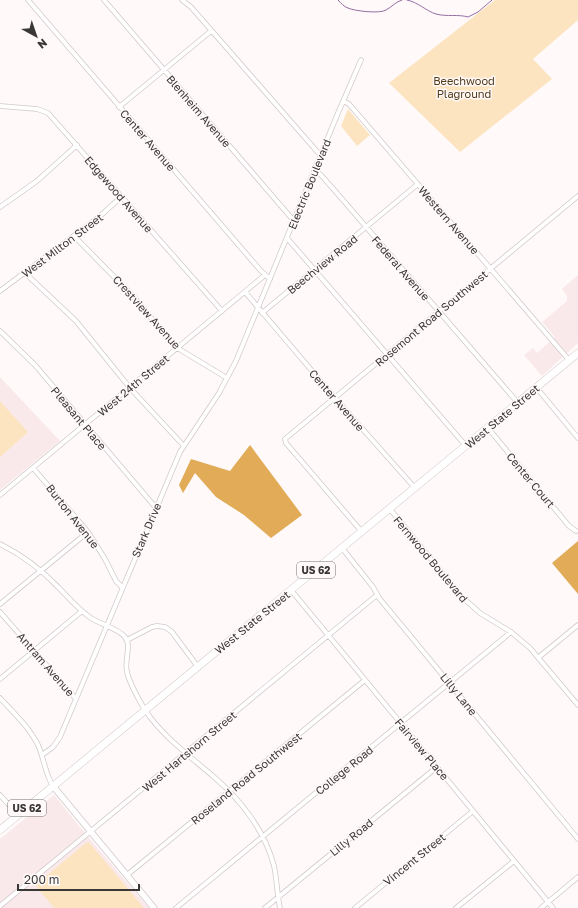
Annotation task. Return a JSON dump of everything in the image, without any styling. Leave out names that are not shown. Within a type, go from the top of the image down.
[{"type":"highway","name":"West State Street","points":[[0,830],[578,353]]},
{"type":"street","name":"Center Avenue","points":[[28,0],[270,279]]},
{"type":"street","name":"Blenheim Avenue","points":[[104,0],[294,221]]},
{"type":"street","points":[[182,0],[191,7],[321,156]]},
{"type":"street","points":[[119,106],[211,31]]},
{"type":"street","name":"Electric Boulevard","points":[[258,308],[361,60]]},
{"type":"street","name":"Western Avenue","points":[[343,101],[349,104],[569,360]]},
{"type":"street","name":"Edgewood Avenue","points":[[0,106],[45,111],[56,121],[222,311]]},
{"type":"street","points":[[0,207],[37,181],[77,145]]},
{"type":"street","name":"Federal Avenue","points":[[315,170],[321,174],[518,403]]},
{"type":"street","name":"Beechview Road","points":[[262,313],[418,184]]},
{"type":"street","name":"Rosemont Road Southwest","points":[[362,532],[285,440],[286,438],[578,196]]},
{"type":"street","name":"West Milton Street","points":[[0,291],[99,217],[122,197]]},
{"type":"street","name":"Crestview Avenue","points":[[74,236],[134,297],[177,348],[228,378]]},
{"type":"street","points":[[287,238],[466,446]]},
{"type":"street","points":[[25,273],[76,321],[102,351],[130,388],[183,445]]},
{"type":"street","name":"West 24th Street","points":[[0,494],[265,275]]},
{"type":"street","name":"Center Avenue","points":[[245,292],[335,398],[415,488]]},
{"type":"street","name":"Stark Drive","points":[[42,755],[57,742],[183,445],[228,378],[258,308]]},
{"type":"street","name":"Pleasant Place","points":[[0,331],[35,365],[156,508]]},
{"type":"street","points":[[536,387],[578,438]]},
{"type":"street","name":"Center Court","points":[[488,428],[569,526],[576,531]]},
{"type":"street","name":"Burton Avenue","points":[[33,468],[88,532],[105,559],[116,581],[122,587]]},
{"type":"street","name":"Fernwood Boulevard","points":[[390,509],[462,597],[480,613],[511,632],[530,648],[578,704]]},
{"type":"street","points":[[0,604],[88,532]]},
{"type":"street","points":[[0,544],[22,556],[40,570],[82,611],[106,626],[121,633],[127,640],[127,674],[134,691],[146,710],[168,736],[229,791],[250,816],[262,836],[274,867],[280,908]]},
{"type":"street","name":"Lilly Lane","points":[[342,548],[373,587],[377,595],[578,839]]},
{"type":"street","name":"Fairview Place","points":[[291,590],[553,908]]},
{"type":"street","name":"West Hartshorn Street","points":[[0,906],[377,595]]},
{"type":"street","points":[[0,679],[82,611]]},
{"type":"street","name":"Antram Avenue","points":[[0,612],[76,699]]},
{"type":"street","points":[[539,657],[578,625]]},
{"type":"street","points":[[127,640],[152,627],[166,627],[172,632],[198,667]]},
{"type":"street","name":"College Road","points":[[176,908],[511,632]]},
{"type":"street","name":"Roseland Road Southwest","points":[[127,875],[365,680]]},
{"type":"street","points":[[0,698],[36,742],[53,786],[154,908]]},
{"type":"street","name":"Lilly Road","points":[[265,908],[436,767]]},
{"type":"street","points":[[0,795],[18,816]]},
{"type":"street","name":"Vincent Street","points":[[355,908],[473,811]]},
{"type":"street","points":[[456,908],[514,861]]},
{"type":"street","points":[[541,908],[578,877]]},
{"type":"shaded area","points":[[578,275],[578,343],[542,376],[524,355],[533,348],[537,353],[555,337],[542,322],[567,301],[567,296],[562,289]]},
{"type":"shaded area","points":[[0,377],[60,441],[0,490]]},
{"type":"shaded area","points":[[250,445],[302,515],[271,538],[244,515],[216,497],[195,473],[183,493],[179,485],[191,459],[230,471]]},
{"type":"shaded area","points":[[578,541],[578,594],[552,563]]},
{"type":"shaded area","points":[[54,795],[149,908],[0,908],[0,839]]},
{"type":"green space","name":"Beechwood Plaground","points":[[495,0],[578,0],[578,20],[533,59],[552,79],[460,152],[389,83]]},
{"type":"green space","points":[[348,109],[370,135],[357,146],[341,126]]},
{"type":"green space","points":[[0,401],[28,432],[0,457]]},
{"type":"green space","points":[[89,842],[144,908],[54,908],[35,885]]},
{"type":"waterway","points":[[338,0],[345,7],[373,12],[386,10],[402,0]]},
{"type":"waterway","points":[[407,0],[436,14],[468,17],[478,12],[492,0]]}]
